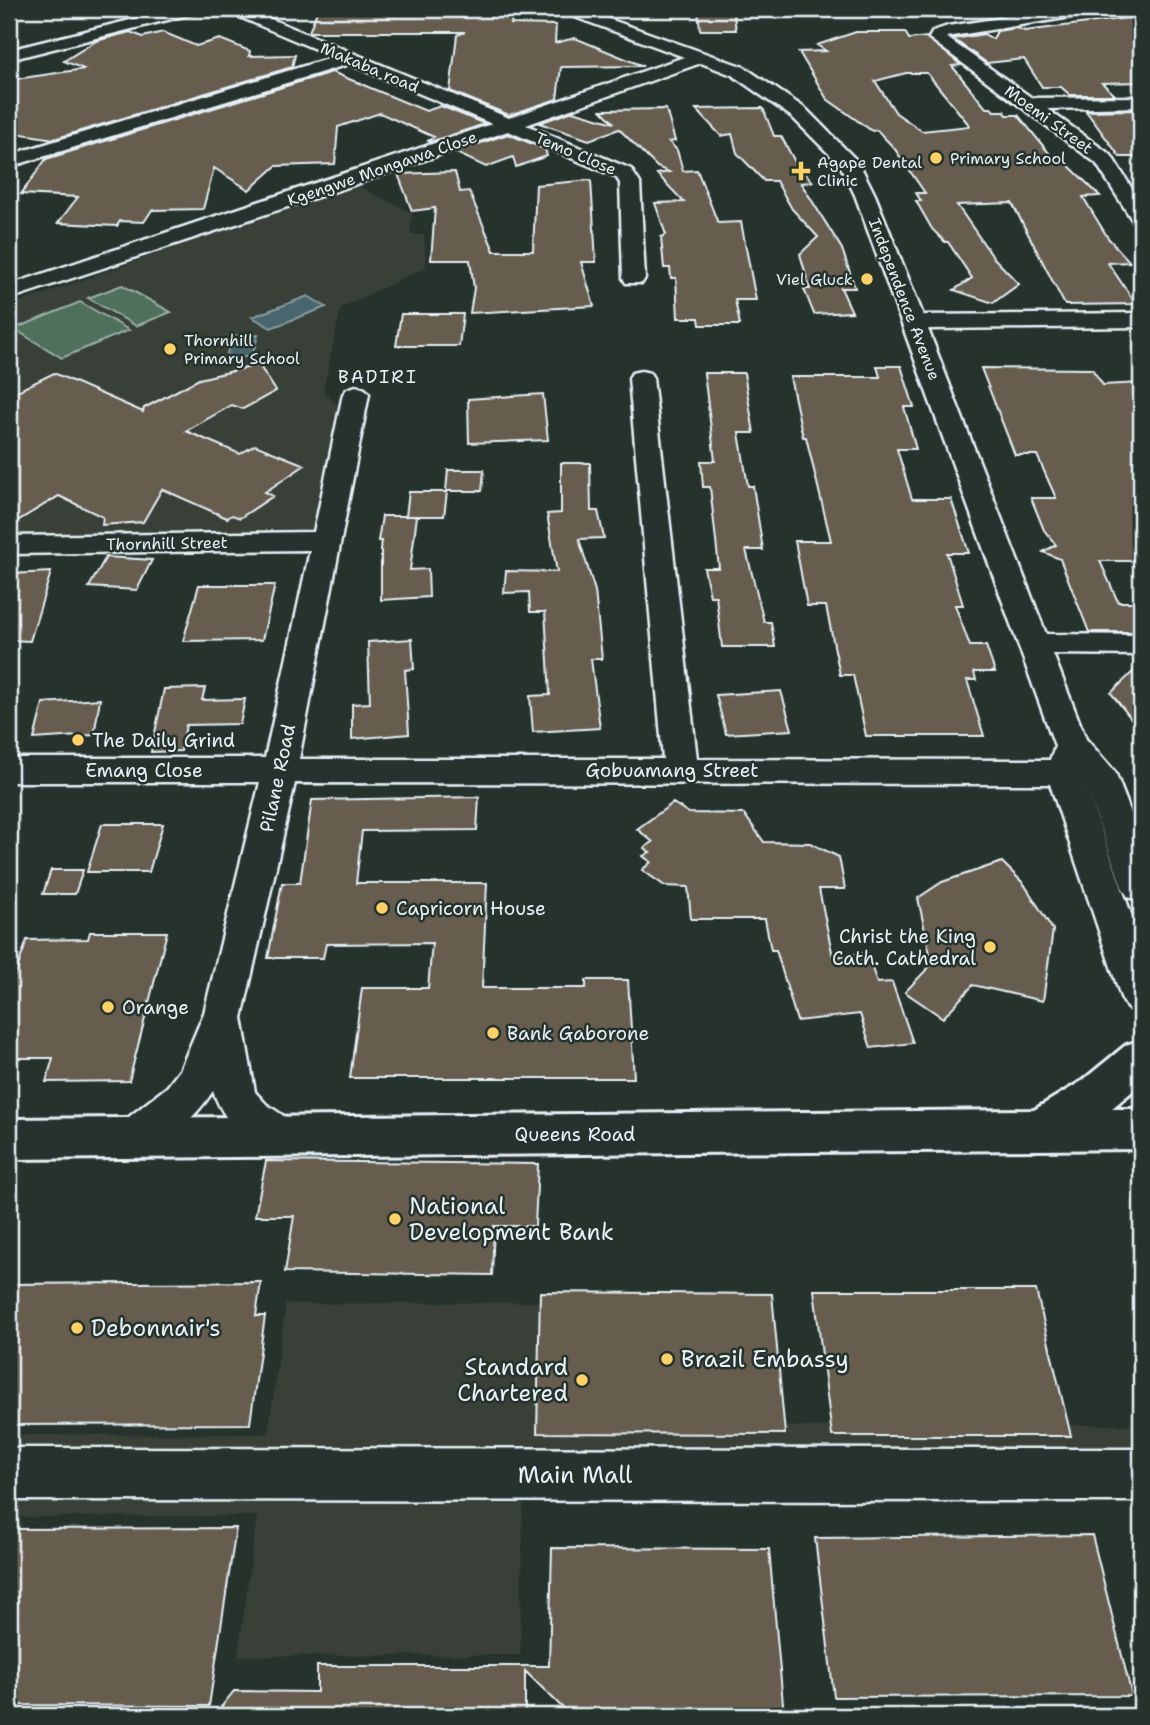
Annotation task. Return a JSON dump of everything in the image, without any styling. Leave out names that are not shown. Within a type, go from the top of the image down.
[{"type":"main road","points":[[1041,1130],[1098,1094],[1141,1058]]},
{"type":"main road","name":"Queens Road","points":[[9,1139],[1141,1129]]},
{"type":"street","points":[[9,55],[194,9]]},
{"type":"street","name":"Makaba road","points":[[234,9],[507,125]]},
{"type":"street","name":"Independence Avenue","points":[[567,9],[738,71],[799,113],[849,163],[865,195],[914,322],[1077,762]]},
{"type":"street","name":"Moemi Street","points":[[1090,9],[948,31],[939,34],[937,38],[1104,159],[1141,219]]},
{"type":"street","points":[[1122,9],[1141,15]]},
{"type":"street","name":"Kgengwe Mongawa Close","points":[[9,292],[338,184],[702,57]]},
{"type":"street","points":[[9,161],[350,58]]},
{"type":"street","points":[[1028,104],[1141,102]]},
{"type":"street","name":"Temo Close","points":[[507,125],[624,173],[630,183],[634,278]]},
{"type":"street","points":[[1119,183],[1141,183]]},
{"type":"street","points":[[914,322],[1141,320]]},
{"type":"street","points":[[641,378],[681,770]]},
{"type":"street","name":"Pilane Road","points":[[224,1013],[280,770],[356,394]]},
{"type":"street","name":"Thornhill Street","points":[[9,545],[326,541]]},
{"type":"street","points":[[1033,644],[1141,645]]},
{"type":"street","points":[[1077,762],[1141,887]]},
{"type":"street","points":[[1077,762],[1141,997]]},
{"type":"street","name":"Gobuamang Street","points":[[280,770],[681,770],[1077,762]]},
{"type":"street","name":"Emang Close","points":[[9,770],[280,770]]},
{"type":"street","points":[[224,1013],[231,1085],[247,1114],[279,1137]]},
{"type":"street","points":[[135,1138],[182,1100],[197,1080],[224,1013]]},
{"type":"street","name":"Main Mall","points":[[9,1474],[1141,1475]]},
{"type":"shaded area","name":"Thornhill Primary School","points":[[365,180],[361,188],[412,213],[410,234],[424,235],[426,267],[341,308],[323,391],[355,422],[335,530],[54,541],[9,546],[9,306]]},
{"type":"shaded area","points":[[556,1302],[557,1428],[1141,1425],[1141,1498],[523,1502],[520,1655],[238,1656],[257,1516],[9,1517],[9,1435],[268,1434],[286,1304]]},
{"type":"green space","points":[[122,285],[171,312],[136,326],[88,298]]},
{"type":"green space","points":[[80,302],[129,330],[62,358],[14,329]]},
{"type":"water","points":[[308,296],[326,307],[271,328],[252,317]]},
{"type":"water","points":[[258,335],[252,357],[226,357],[232,336]]},
{"type":"building","points":[[318,9],[514,9],[511,24],[556,25],[555,43],[575,38],[643,66],[561,67],[557,99],[509,115],[450,91],[457,35],[465,32],[309,32]]},
{"type":"building","points":[[698,9],[733,9],[736,30],[700,30]]},
{"type":"building","points":[[1127,18],[1141,22],[1141,82],[1102,83],[1115,95],[1070,95],[1061,87],[1042,87],[1024,59],[987,63],[953,39],[984,34],[993,39],[997,31],[1016,28],[1025,31]]},
{"type":"building","points":[[130,32],[143,37],[163,32],[196,46],[220,39],[250,51],[249,56],[295,55],[292,67],[54,139],[9,132],[9,80],[84,69],[64,61],[96,41]]},
{"type":"building","points":[[856,32],[905,32],[909,39],[927,37],[961,65],[952,66],[986,108],[1004,111],[1007,115],[1018,115],[1053,158],[1061,158],[1100,196],[1083,197],[1108,238],[1130,262],[1108,263],[1136,304],[1065,305],[1012,203],[957,205],[993,257],[1019,284],[993,303],[954,290],[972,278],[948,242],[932,229],[916,201],[921,201],[916,193],[925,193],[894,148],[877,130],[872,131],[827,99],[799,52],[826,51],[817,45]],"holes":[[[906,73],[927,73],[970,126],[922,131],[896,113],[875,81]]]},
{"type":"building","points":[[332,72],[426,111],[441,106],[485,124],[430,142],[428,141],[434,137],[380,113],[338,127],[335,164],[276,166],[249,190],[214,168],[203,209],[152,210],[144,222],[120,221],[117,226],[58,223],[78,197],[21,194],[46,159]]},
{"type":"building","points":[[763,108],[774,136],[781,136],[795,162],[813,182],[801,183],[842,249],[855,288],[841,288],[852,312],[814,314],[804,289],[810,289],[800,254],[818,237],[792,209],[776,181],[764,181],[737,153],[732,134],[721,136],[696,109]]},
{"type":"building","points":[[666,109],[675,141],[669,142],[677,150],[683,171],[697,170],[718,223],[741,222],[756,300],[735,300],[740,325],[700,325],[699,318],[678,318],[676,278],[671,278],[670,268],[664,268],[661,237],[666,235],[655,203],[684,202],[657,174],[669,172],[657,167],[619,129],[589,140],[539,123],[573,111],[614,123],[601,110]]},
{"type":"building","points":[[1132,110],[1141,118],[1141,157],[1120,157],[1086,111]]},
{"type":"building","points":[[508,134],[545,149],[547,156],[516,167],[513,157],[486,167],[454,152]]},
{"type":"building","points":[[455,172],[460,192],[469,191],[494,251],[533,251],[536,185],[591,180],[596,262],[581,262],[594,306],[470,313],[474,288],[470,260],[431,260],[435,208],[412,211],[398,174]]},
{"type":"building","points":[[401,314],[463,314],[459,346],[396,346]]},
{"type":"building","points":[[259,365],[276,391],[243,409],[232,405],[186,431],[240,454],[255,445],[305,465],[265,492],[273,496],[240,518],[232,515],[227,518],[162,489],[143,522],[102,525],[103,517],[59,496],[9,526],[9,395],[54,373],[143,412],[144,408],[199,379]]},
{"type":"building","points":[[877,366],[901,366],[914,407],[904,407],[916,449],[897,449],[912,499],[951,499],[969,553],[947,553],[963,605],[955,605],[970,646],[986,646],[995,672],[974,672],[976,680],[967,680],[984,736],[866,736],[853,675],[840,675],[826,606],[807,606],[795,541],[831,541],[790,377],[880,377]]},
{"type":"building","points":[[981,368],[1092,369],[1103,385],[1141,383],[1141,561],[1100,561],[1118,602],[1141,602],[1141,632],[1089,632],[1060,559],[1043,552],[1056,545],[1044,530],[1031,498],[1056,498],[1037,455],[1015,455]]},
{"type":"building","points":[[704,373],[744,373],[754,433],[739,433],[748,486],[753,486],[763,550],[746,550],[764,622],[771,622],[775,647],[722,647],[716,596],[710,596],[704,568],[719,568],[710,487],[703,487],[701,461],[715,461]]},
{"type":"building","points":[[543,394],[548,440],[469,443],[468,399]]},
{"type":"building","points":[[561,463],[590,463],[591,511],[598,511],[604,538],[579,539],[595,591],[602,659],[591,659],[600,728],[533,732],[530,696],[550,695],[545,612],[530,612],[529,592],[504,593],[506,571],[557,572],[547,514],[561,513]]},
{"type":"building","points":[[448,470],[484,470],[482,491],[446,491]]},
{"type":"building","points":[[409,492],[447,492],[444,516],[406,516]]},
{"type":"building","points":[[382,516],[417,516],[410,570],[428,569],[429,597],[381,600],[381,541],[378,541]]},
{"type":"building","points":[[106,557],[152,560],[137,590],[89,587]]},
{"type":"building","points":[[51,572],[30,641],[9,640],[9,574]]},
{"type":"building","points":[[199,585],[275,585],[262,640],[183,641]]},
{"type":"building","points":[[412,639],[414,669],[405,670],[409,734],[352,739],[352,704],[370,703],[368,642]]},
{"type":"building","points":[[1141,664],[1141,731],[1111,693]]},
{"type":"building","points":[[205,688],[202,700],[245,699],[240,724],[186,725],[181,751],[151,752],[164,689]]},
{"type":"building","points":[[781,691],[792,730],[726,734],[716,695]]},
{"type":"building","points":[[100,699],[94,735],[34,739],[43,703]]},
{"type":"building","points":[[479,797],[477,830],[362,831],[356,883],[487,883],[482,988],[586,988],[586,980],[628,980],[634,1078],[350,1078],[362,988],[428,988],[432,943],[326,944],[323,958],[268,958],[282,883],[300,883],[312,800]]},
{"type":"building","points":[[673,803],[689,813],[744,814],[764,842],[810,843],[839,857],[845,889],[819,889],[833,957],[867,953],[877,983],[892,982],[913,1043],[871,1048],[860,1014],[797,1021],[776,950],[771,950],[765,919],[691,919],[688,887],[665,886],[642,870],[651,862],[643,856],[650,852],[644,848],[653,842],[637,829]]},
{"type":"building","points":[[102,824],[163,824],[149,872],[87,872]]},
{"type":"building","name":"Christ the King Cath. Cathedral","points":[[1002,862],[1024,884],[1053,930],[1043,1001],[973,985],[943,1018],[905,992],[932,964],[918,898],[942,882]]},
{"type":"building","points":[[51,870],[83,870],[75,894],[43,894]]},
{"type":"building","name":"Orange","points":[[90,932],[167,932],[129,1081],[46,1082],[53,1058],[9,1058],[9,993],[27,940],[88,939]]},
{"type":"building","points":[[266,1161],[538,1164],[535,1226],[494,1226],[492,1275],[285,1272],[294,1216],[255,1216]]},
{"type":"building","points":[[261,1282],[256,1316],[265,1316],[250,1424],[9,1425],[9,1284]]},
{"type":"building","points":[[814,1290],[1036,1290],[1071,1436],[832,1436]]},
{"type":"building","points":[[540,1292],[772,1294],[785,1434],[537,1433]]},
{"type":"building","points":[[236,1528],[209,1706],[9,1705],[9,1529]]},
{"type":"building","points":[[1092,1535],[1132,1696],[834,1697],[815,1538]]},
{"type":"building","points":[[552,1548],[769,1549],[784,1715],[570,1715],[525,1671],[525,1716],[214,1716],[234,1691],[317,1692],[317,1666],[549,1666]]},
{"type":"place","name":"Primary School","points":[[936,158]]},
{"type":"place","name":"Agape Dental Clinic","points":[[801,171]]},
{"type":"place","name":"Viel Gluck","points":[[867,279]]},
{"type":"place","name":"Thornhill Primary School","points":[[170,349]]},
{"type":"place","name":"The Daily Grind","points":[[78,740]]},
{"type":"place","name":"Capricorn House","points":[[382,908]]},
{"type":"place","name":"Christ the King Cath. Cathedral","points":[[990,947]]},
{"type":"place","name":"Orange","points":[[108,1007]]},
{"type":"place","name":"Bank Gaborone","points":[[493,1033]]},
{"type":"place","name":"National Development Bank","points":[[395,1219]]},
{"type":"place","name":"Debonnair's","points":[[77,1328]]},
{"type":"place","name":"Brazil Embassy","points":[[667,1359]]},
{"type":"place","name":"Standard Chartered","points":[[582,1380]]},
{"type":"district","name":"BADIRI","points":[[378,377]]}]
